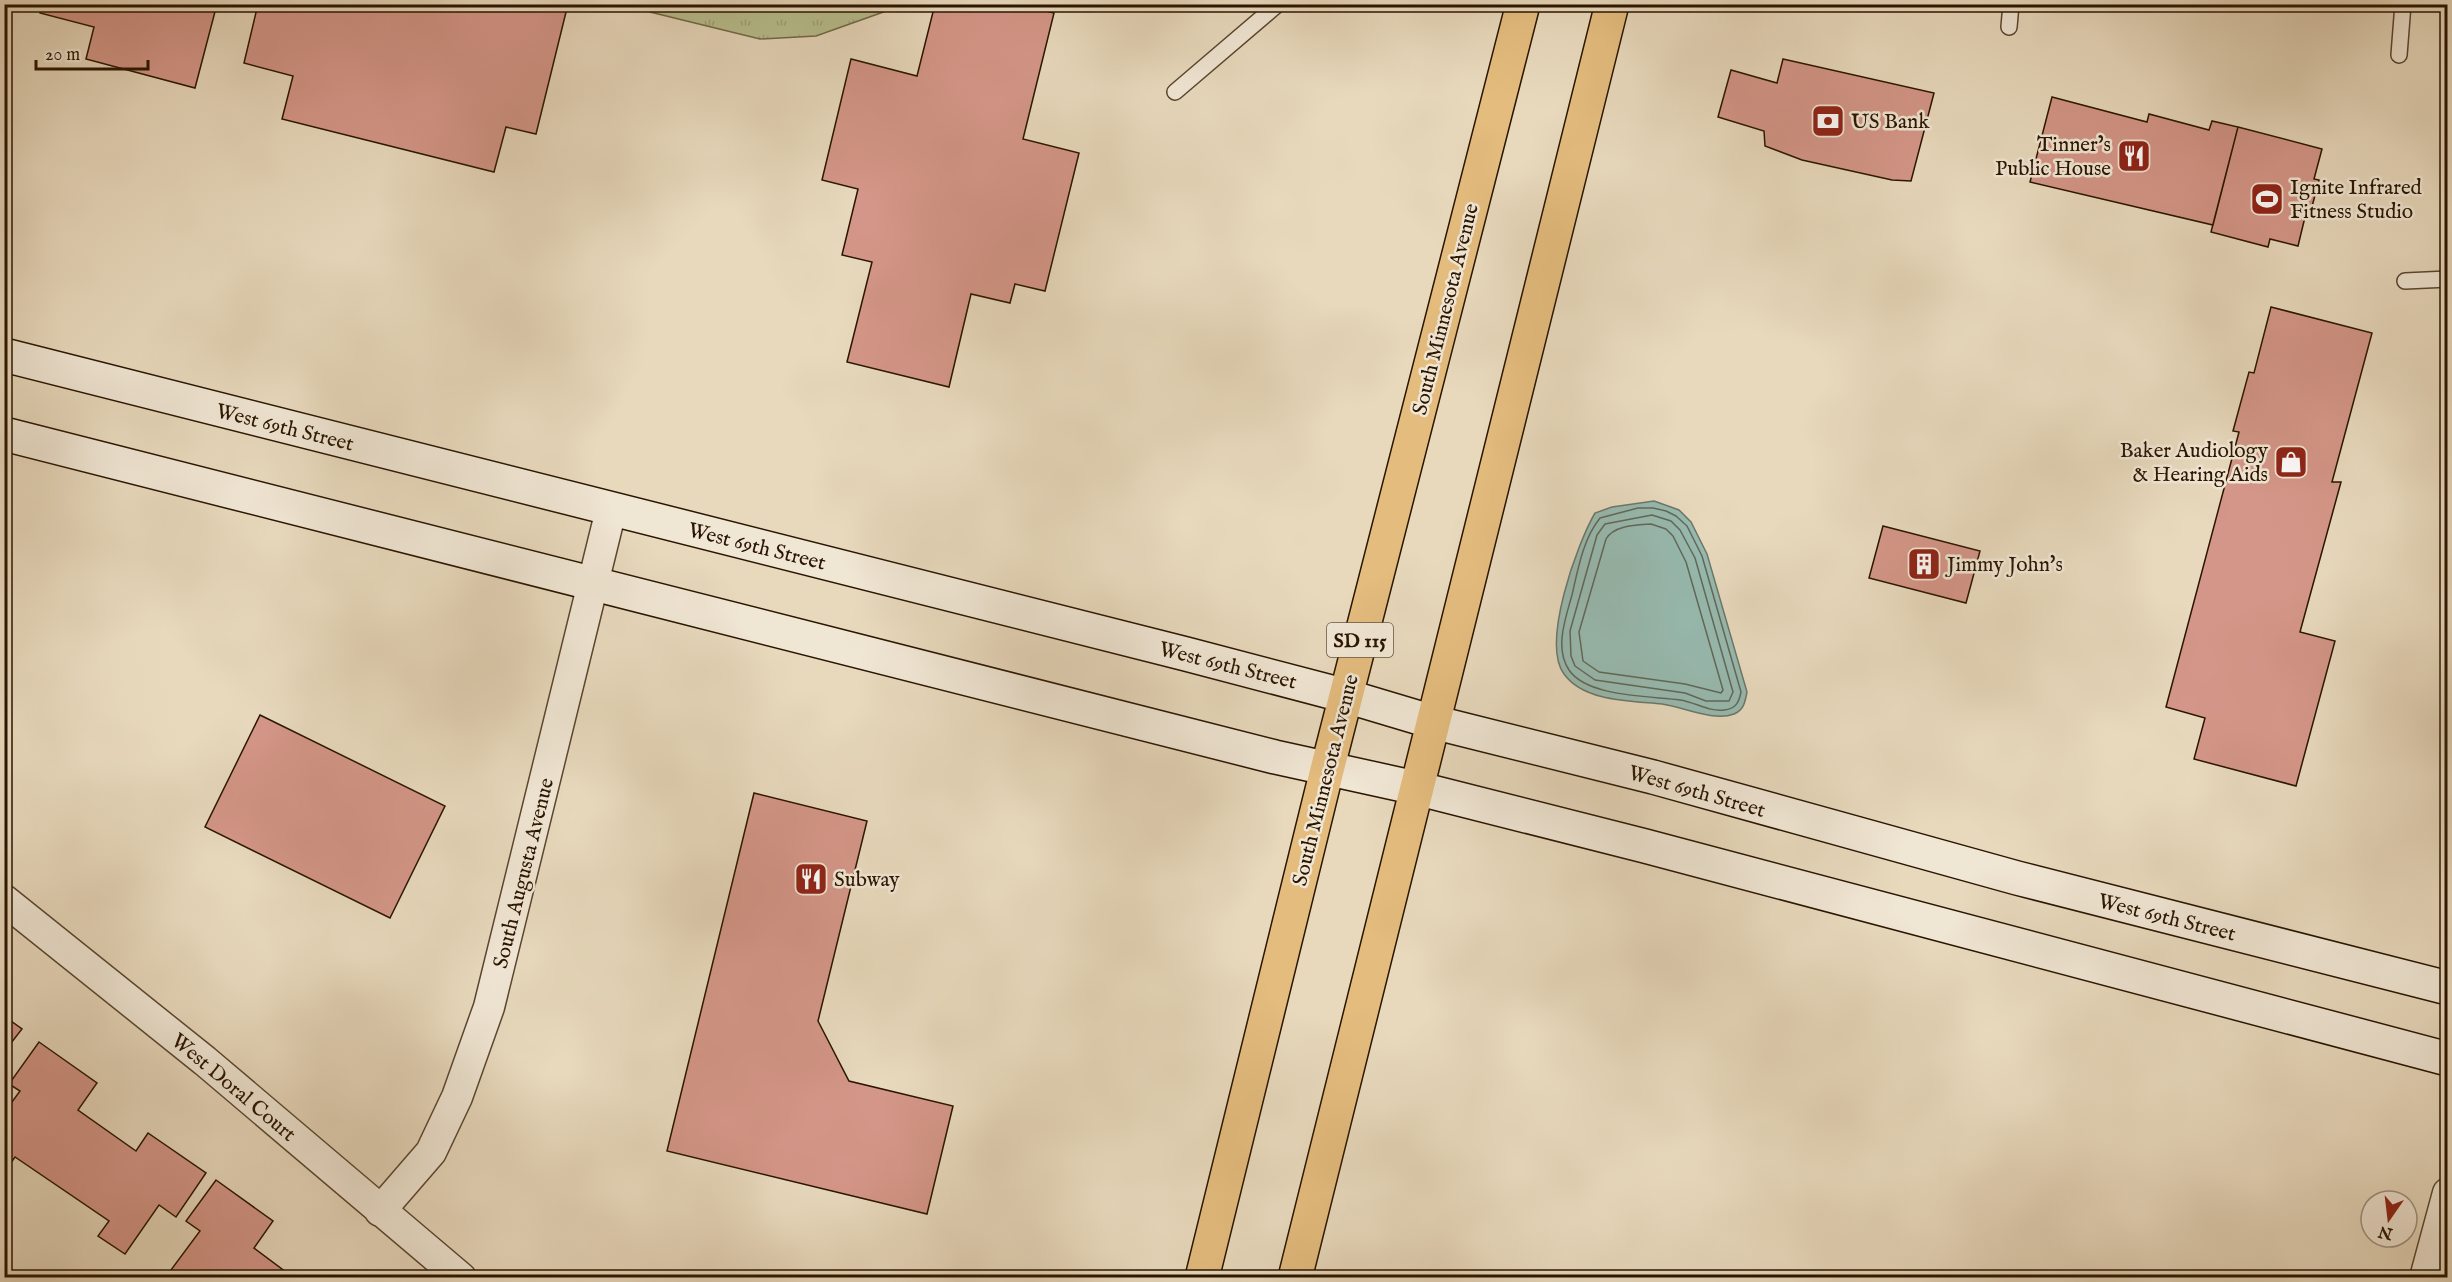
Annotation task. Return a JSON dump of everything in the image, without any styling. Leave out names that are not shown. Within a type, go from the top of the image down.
[{"type":"main road","name":"South Minnesota Avenue","points":[[1202,1278],[1327,770],[1523,4]]},
{"type":"main road","points":[[1295,1278],[1612,4]]},
{"type":"main road","name":"West 69th Street","points":[[4,355],[1346,696],[1432,722],[1653,777],[2017,878],[2448,988]]},
{"type":"main road","points":[[4,434],[1327,770],[1416,788],[1815,890],[2448,1059]]},
{"type":"street","name":"South Augusta Avenue","points":[[380,1211],[431,1152],[457,1097],[489,1007],[611,510]]},
{"type":"street","name":"West Doral Court","points":[[4,900],[205,1061],[461,1278]]},
{"type":"street","points":[[2425,1278],[2448,1193]]},
{"type":"lane","points":[[1175,92],[1278,4]]},
{"type":"lane","points":[[2009,27],[2011,4]]},
{"type":"lane","points":[[2400,55],[2403,4]]},
{"type":"lane","points":[[2405,281],[2448,279]]},
{"type":"green space","points":[[641,5],[896,5],[889,10],[816,36],[760,39],[650,12]]},
{"type":"water","points":[[1654,501],[1679,510],[1691,522],[1707,554],[1747,692],[1742,708],[1734,714],[1708,715],[1662,704],[1623,701],[1596,695],[1573,683],[1564,674],[1558,659],[1559,618],[1564,594],[1579,547],[1595,513],[1612,507]]},
{"type":"building","points":[[42,4],[217,4],[195,88],[86,59],[94,27],[40,13]]},
{"type":"building","points":[[258,4],[568,4],[536,134],[506,127],[494,172],[282,119],[293,76],[244,63]]},
{"type":"building","points":[[935,4],[1019,4],[1054,13],[1023,139],[1079,153],[1045,291],[1015,284],[1010,303],[971,294],[949,387],[847,362],[872,262],[842,255],[858,189],[822,180],[851,59],[917,76]]},
{"type":"building","name":"US Bank","points":[[1783,59],[1934,93],[1911,181],[1892,180],[1802,160],[1765,146],[1764,131],[1718,117],[1731,70],[1777,83]]},
{"type":"building","name":"Tinner’s Public House","points":[[2052,97],[2147,122],[2149,114],[2209,130],[2212,121],[2238,127],[2213,225],[2030,182]]},
{"type":"building","name":"Ignite Infrared Fitness Studio","points":[[2238,127],[2322,149],[2314,179],[2319,180],[2309,218],[2305,217],[2298,246],[2270,239],[2268,247],[2211,232]]},
{"type":"building","points":[[2271,307],[2372,333],[2332,482],[2341,482],[2300,632],[2335,641],[2296,786],[2194,759],[2205,718],[2166,707],[2239,432],[2233,431],[2249,372],[2254,373]]},
{"type":"building","name":"Jimmy John's","points":[[1883,526],[1980,551],[1966,603],[1869,578]]},
{"type":"building","points":[[260,715],[445,806],[390,918],[205,827]]},
{"type":"building","points":[[754,793],[867,821],[818,1021],[849,1081],[953,1106],[927,1214],[667,1151]]},
{"type":"building","points":[[4,1016],[22,1029],[4,1052]]},
{"type":"building","points":[[39,1042],[97,1083],[78,1110],[136,1151],[148,1133],[206,1173],[176,1217],[159,1205],[125,1254],[98,1236],[109,1221],[15,1157],[8,1167],[4,1165],[4,1113],[20,1091],[9,1084]]},
{"type":"building","points":[[216,1180],[273,1221],[254,1248],[294,1278],[173,1278],[168,1274],[200,1231],[186,1221]]},
{"type":"place","name":"US Bank","points":[[1828,121]]},
{"type":"place","name":"Tinner’s Public House","points":[[2134,156]]},
{"type":"place","name":"Ignite Infrared Fitness Studio","points":[[2267,199]]},
{"type":"place","name":"Baker Audiology & Hearing Aids","points":[[2291,462]]},
{"type":"place","name":"Jimmy John's","points":[[1924,564]]},
{"type":"place","name":"Subway","points":[[811,879]]}]
